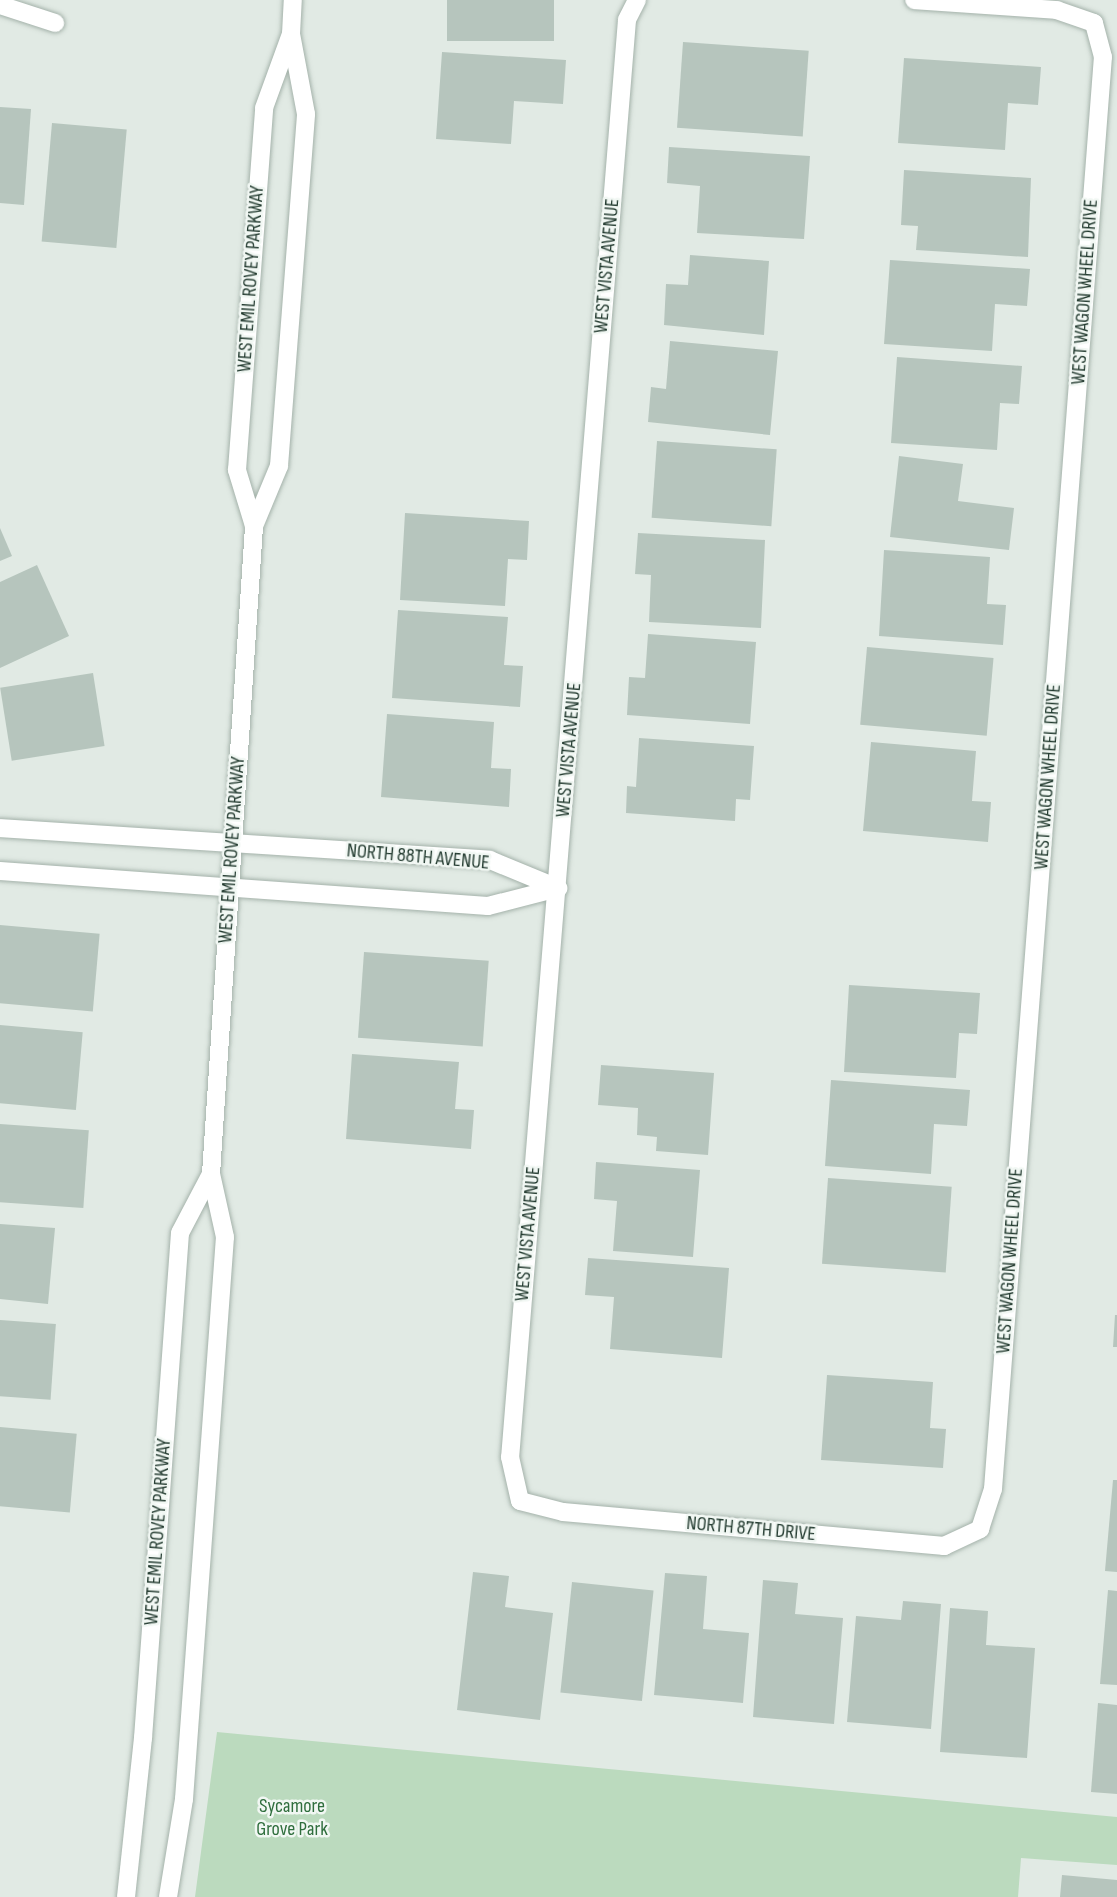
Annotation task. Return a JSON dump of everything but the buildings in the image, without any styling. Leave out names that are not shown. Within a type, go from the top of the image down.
[{"type":"street","name":"WEST EMIL ROVEY PARKWAY","points":[[168,1897],[184,1799],[225,1237],[211,1174],[254,526],[279,466],[306,114],[291,34],[293,0]]},
{"type":"street","name":"WEST VISTA AVENUE","points":[[520,1501],[510,1457],[627,20],[637,0]]},
{"type":"street","name":"WEST WAGON WHEEL DRIVE","points":[[914,0],[1057,10],[1094,23],[1102,57],[993,1489],[980,1529]]},
{"type":"street","points":[[0,5],[55,23]]},
{"type":"street","name":"WEST EMIL ROVEY PARKWAY","points":[[254,526],[237,470],[240,423],[264,108],[291,34]]},
{"type":"street","name":"NORTH 88TH AVENUE","points":[[0,828],[490,860],[558,888]]},
{"type":"street","points":[[0,871],[488,906],[558,888]]},
{"type":"street","name":"WEST EMIL ROVEY PARKWAY","points":[[126,1897],[143,1738],[180,1233],[211,1174]]},
{"type":"street","name":"NORTH 87TH DRIVE","points":[[520,1501],[563,1512],[944,1546],[980,1529]]},
{"type":"green space","name":"Sycamore Grove Park","points":[[217,1732],[1117,1817],[1117,1865],[1021,1858],[1018,1897],[195,1897]]}]
